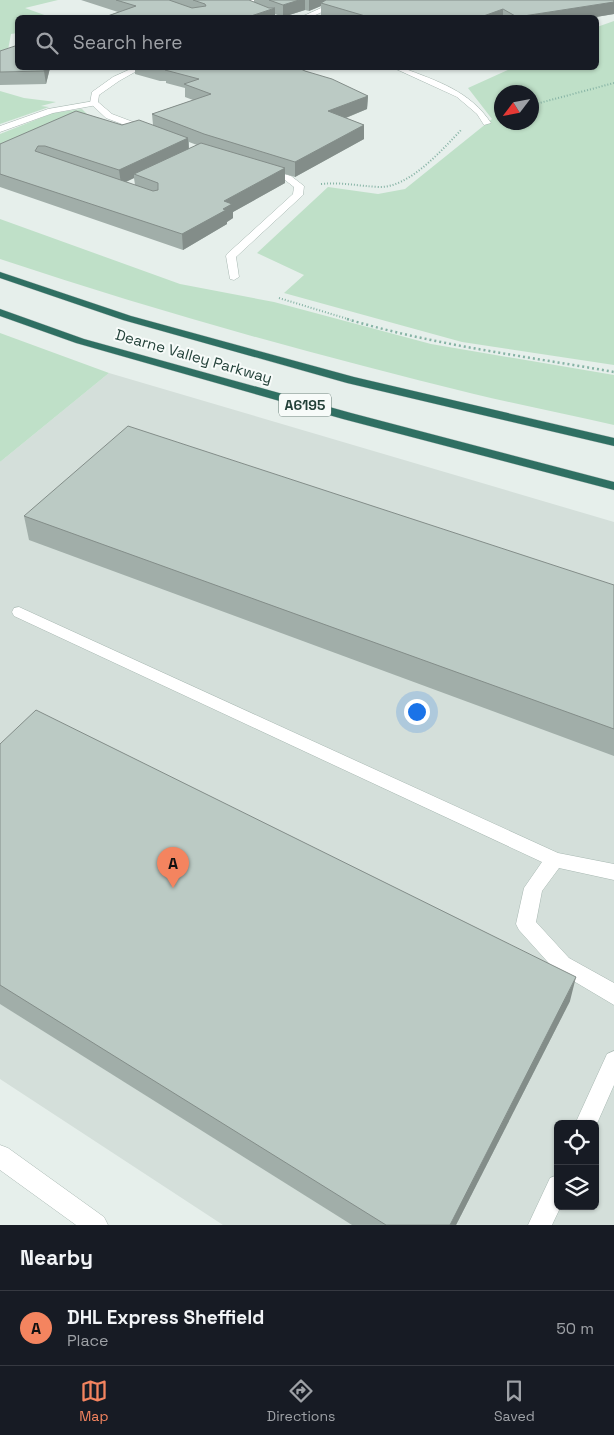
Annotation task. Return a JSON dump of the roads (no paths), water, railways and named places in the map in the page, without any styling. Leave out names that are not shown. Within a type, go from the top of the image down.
[{"type":"highway","name":"Dearne Valley Parkway","points":[[0,275],[127,318],[352,380],[614,442]]},
{"type":"highway","name":"Dearne Valley Parkway","points":[[0,312],[80,341],[347,416],[614,486]]},
{"type":"street","points":[[252,0],[248,8],[269,15]]},
{"type":"street","points":[[309,15],[345,0]]},
{"type":"street","points":[[94,103],[95,94],[116,79],[134,70]]},
{"type":"street","points":[[403,70],[455,91],[483,115],[487,123]]},
{"type":"street","points":[[0,129],[51,111],[94,103]]},
{"type":"street","points":[[94,103],[109,116],[155,134]]},
{"type":"street","points":[[234,277],[231,256],[298,195],[299,186],[288,178],[262,170]]},
{"type":"street","points":[[19,612],[555,860],[614,872]]},
{"type":"street","points":[[555,860],[533,888],[526,924],[562,964],[613,992],[614,996]]},
{"type":"street","points":[[588,1120],[614,1061]]},
{"type":"street","points":[[0,1156],[96,1225]]},
{"type":"street","points":[[540,1225],[554,1195]]},
{"type":"place","name":"DHL Express Sheffield","points":[[173,888]]}]
